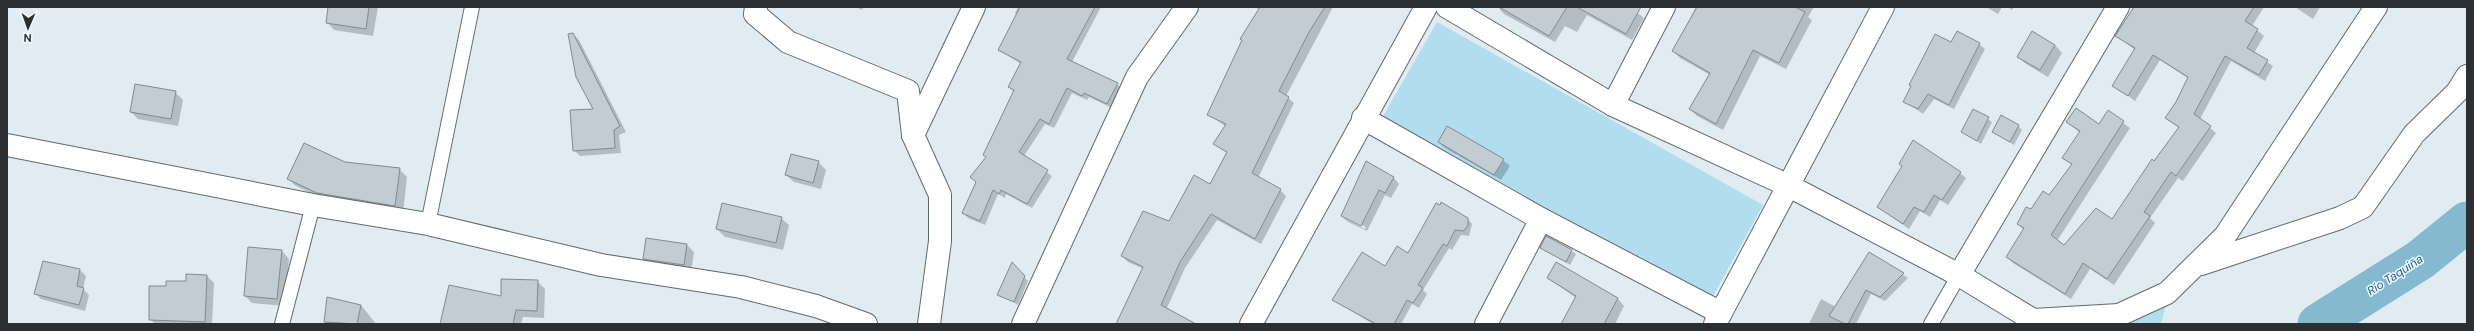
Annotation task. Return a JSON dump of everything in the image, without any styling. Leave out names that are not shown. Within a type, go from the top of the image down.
[{"type":"street","points":[[756,7],[755,14],[788,42],[908,91],[913,135],[940,195],[940,241],[929,324]]},
{"type":"street","points":[[913,135],[974,7]]},
{"type":"street","points":[[1023,324],[1137,77],[1187,7]]},
{"type":"street","points":[[1251,324],[1363,118],[1426,7]]},
{"type":"street","points":[[1447,7],[1613,105],[1789,186],[1959,275],[2033,320],[2115,320],[2166,293],[2225,236],[2376,7]]},
{"type":"street","points":[[1613,105],[1664,7]]},
{"type":"street","points":[[1363,118],[1718,319],[1883,7]]},
{"type":"street","points":[[1959,275],[2118,7]]},
{"type":"street","points":[[2191,268],[2340,218],[2363,208],[2414,134],[2457,92],[2467,76]]},
{"type":"street","points":[[7,145],[313,205],[428,224],[601,265],[741,287],[816,306],[866,324]]},
{"type":"street","points":[[1486,324],[1541,219]]},
{"type":"lane","points":[[428,224],[472,7]]},
{"type":"lane","points":[[282,324],[313,205]]},
{"type":"lane","points":[[1931,324],[1959,275]]},
{"type":"shaded area","points":[[1437,22],[1763,205],[1712,298],[1382,118]]},
{"type":"shaded area","points":[[2167,301],[2161,324],[2124,324]]},
{"type":"building","points":[[328,7],[369,7],[366,29],[326,23]]},
{"type":"building","points":[[1020,7],[1095,7],[1067,59],[1118,83],[1107,104],[1084,93],[1082,96],[1067,88],[1049,124],[1040,119],[1019,152],[1048,170],[1027,204],[1001,190],[999,194],[993,190],[980,221],[962,213],[976,182],[970,177],[986,157],[983,155],[1014,90],[1008,87],[1021,62],[998,50]]},
{"type":"building","points":[[1260,7],[1325,7],[1309,32],[1279,91],[1289,97],[1252,173],[1281,189],[1255,239],[1211,214],[1180,262],[1161,305],[1196,324],[1116,324],[1143,267],[1121,256],[1143,211],[1169,221],[1194,175],[1210,184],[1227,152],[1213,144],[1226,124],[1207,115],[1242,40],[1240,39]]},
{"type":"building","points":[[1499,7],[1567,7],[1549,36]]},
{"type":"building","points":[[1577,7],[1641,7],[1626,34]]},
{"type":"building","points":[[1697,7],[1795,7],[1805,12],[1779,63],[1753,50],[1716,124],[1689,109],[1710,73],[1672,51]]},
{"type":"building","points":[[2134,7],[2254,7],[2245,21],[2258,29],[2247,48],[2268,60],[2259,75],[2225,56],[2194,114],[2211,126],[2176,176],[2171,172],[2144,212],[2150,216],[2107,279],[2083,263],[2065,294],[2006,257],[2024,228],[2017,224],[2026,207],[2031,209],[2043,191],[2049,195],[2072,164],[2062,158],[2080,131],[2066,122],[2076,108],[2099,124],[2108,110],[2124,121],[2051,235],[2064,245],[2096,208],[2112,219],[2152,159],[2154,161],[2179,127],[2165,118],[2176,102],[2188,77],[2153,55],[2128,96],[2112,86],[2135,48],[2115,36]]},
{"type":"building","points":[[1957,31],[1980,43],[1949,105],[1928,94],[1918,109],[1903,102],[1911,86],[1909,85],[1935,34],[1951,42]]},
{"type":"building","points":[[2032,31],[2055,45],[2040,70],[2017,57]]},
{"type":"building","points":[[573,33],[620,126],[614,130],[615,148],[573,151],[570,110],[593,109],[576,77],[568,34]]},
{"type":"building","points":[[135,84],[176,91],[171,119],[130,112]]},
{"type":"building","points":[[1973,109],[1989,117],[1977,141],[1961,132]]},
{"type":"building","points":[[2001,115],[2019,125],[2010,142],[1992,132]]},
{"type":"building","points":[[1447,126],[1504,159],[1494,175],[1438,142]]},
{"type":"building","points":[[1913,140],[1961,172],[1942,200],[1934,195],[1924,212],[1914,207],[1903,224],[1877,207],[1902,166],[1899,164]]},
{"type":"building","points":[[304,143],[345,162],[400,168],[395,206],[317,193],[287,179]]},
{"type":"building","points":[[791,154],[819,161],[813,183],[785,175]]},
{"type":"building","points":[[1366,161],[1394,177],[1385,193],[1379,190],[1361,226],[1341,216]]},
{"type":"building","points":[[1441,202],[1468,218],[1468,225],[1464,231],[1455,230],[1447,246],[1443,244],[1418,285],[1423,288],[1413,303],[1407,300],[1394,324],[1376,324],[1332,300],[1362,252],[1385,266],[1397,246],[1408,253],[1436,203],[1440,205]]},
{"type":"building","points":[[722,203],[782,217],[776,243],[716,229]]},
{"type":"building","points":[[1546,236],[1572,250],[1566,262],[1540,248]]},
{"type":"building","points":[[646,238],[687,244],[684,265],[643,259]]},
{"type":"building","points":[[248,247],[282,250],[277,299],[244,296]]},
{"type":"building","points":[[1869,252],[1904,273],[1880,297],[1866,290],[1848,324],[1845,324],[1829,316]]},
{"type":"building","points":[[43,261],[80,269],[77,286],[84,288],[79,305],[34,294]]},
{"type":"building","points":[[1012,262],[1025,276],[1014,302],[997,295]]},
{"type":"building","points":[[1556,262],[1618,298],[1604,324],[1561,324],[1576,296],[1547,278]]},
{"type":"building","points":[[186,274],[207,275],[205,322],[149,320],[149,286],[166,286],[166,281],[186,281]]},
{"type":"building","points":[[501,279],[538,280],[537,311],[516,310],[513,324],[440,324],[449,285],[501,296]]},
{"type":"building","points":[[327,297],[361,305],[357,324],[324,322]]},
{"type":"waterway","name":"Río Taquiña","points":[[2318,324],[2420,260],[2467,222]]}]
